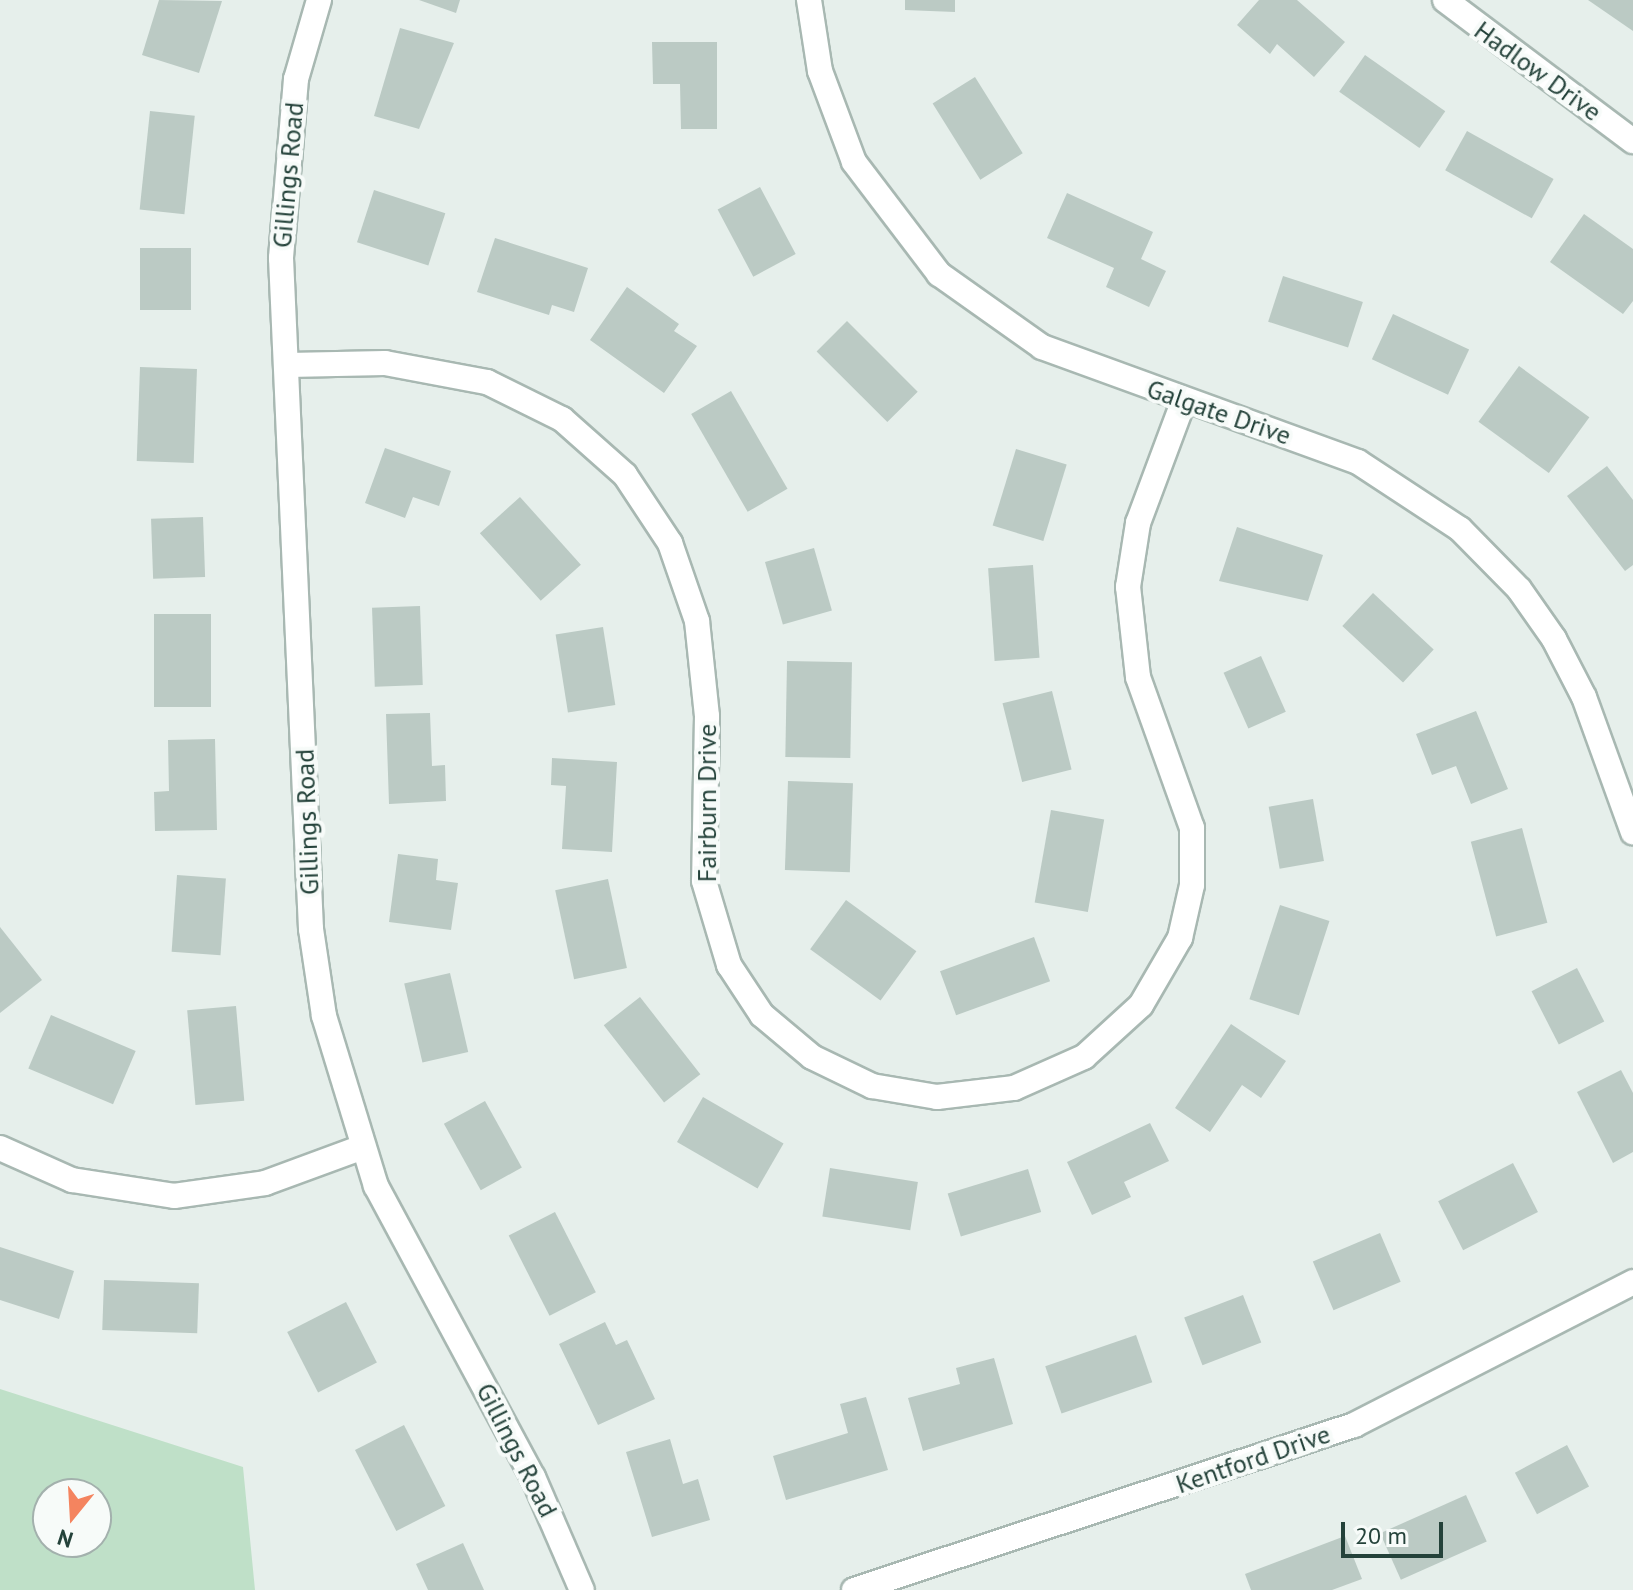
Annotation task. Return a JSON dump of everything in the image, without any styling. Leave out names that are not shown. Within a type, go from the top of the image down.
[{"type":"street","name":"Gillings Road","points":[[319,0],[296,79],[284,168],[288,365],[311,929],[335,1071],[360,1148],[533,1477],[582,1590]]},
{"type":"street","name":"Galgate Drive","points":[[809,0],[820,71],[854,162],[939,274],[1042,347],[1358,462],[1460,529],[1491,558],[1554,639],[1584,697],[1633,832]]},
{"type":"street","name":"Hadlow Drive","points":[[1445,0],[1633,141]]},
{"type":"street","name":"Fairburn Drive","points":[[288,365],[418,366],[487,382],[562,419],[625,475],[670,543],[697,621],[707,716],[704,881],[729,965],[762,1015],[812,1057],[872,1086],[937,1097],[1014,1088],[1084,1057],[1141,1005],[1180,938],[1192,885],[1192,828],[1138,677],[1128,587],[1142,511],[1184,400]]},
{"type":"street","points":[[0,1148],[72,1180],[174,1196],[265,1183],[360,1148]]},
{"type":"street","name":"Kentford Drive","points":[[854,1590],[1354,1425],[1633,1282]]},
{"type":"green space","points":[[0,1389],[243,1467],[255,1590],[0,1590]]},
{"type":"building","points":[[159,0],[222,1],[199,73],[142,55]]},
{"type":"building","points":[[419,0],[460,0],[456,13]]},
{"type":"building","points":[[905,0],[955,0],[955,12],[905,10]]},
{"type":"building","points":[[1259,0],[1297,0],[1345,42],[1314,77],[1277,44],[1270,54],[1237,25]]},
{"type":"building","points":[[1588,0],[1633,0],[1633,31]]},
{"type":"building","points":[[400,28],[454,43],[419,129],[374,116]]},
{"type":"building","points":[[652,42],[717,42],[717,129],[681,129],[680,84],[653,84]]},
{"type":"building","points":[[1365,55],[1445,111],[1419,148],[1339,92]]},
{"type":"building","points":[[975,77],[1023,153],[980,180],[933,103]]},
{"type":"building","points":[[150,111],[195,116],[184,214],[140,209]]},
{"type":"building","points":[[1467,131],[1554,179],[1532,218],[1445,170]]},
{"type":"building","points":[[760,187],[796,254],[753,277],[718,210]]},
{"type":"building","points":[[374,190],[445,213],[428,265],[357,242]]},
{"type":"building","points":[[1067,193],[1153,232],[1141,259],[1166,271],[1149,307],[1106,287],[1114,268],[1047,238]]},
{"type":"building","points":[[1584,214],[1633,249],[1633,301],[1623,314],[1550,262]]},
{"type":"building","points":[[495,238],[588,268],[574,312],[552,305],[549,315],[477,292]]},
{"type":"building","points":[[140,248],[191,248],[191,310],[140,310]]},
{"type":"building","points":[[1283,276],[1363,302],[1348,348],[1268,322]]},
{"type":"building","points":[[627,287],[679,324],[674,331],[697,346],[664,393],[590,340]]},
{"type":"building","points":[[1393,314],[1469,349],[1448,395],[1372,359]]},
{"type":"building","points":[[847,321],[918,392],[887,422],[817,351]]},
{"type":"building","points":[[1519,366],[1589,417],[1549,473],[1478,422]]},
{"type":"building","points":[[140,367],[197,369],[194,463],[137,461]]},
{"type":"building","points":[[731,391],[788,489],[748,512],[691,414]]},
{"type":"building","points":[[385,448],[451,471],[439,506],[413,497],[405,518],[365,503]]},
{"type":"building","points":[[1016,449],[1067,464],[1043,541],[993,526]]},
{"type":"building","points":[[1607,466],[1633,500],[1633,565],[1625,571],[1567,496]]},
{"type":"building","points":[[520,497],[581,565],[541,601],[480,533]]},
{"type":"building","points":[[203,517],[205,577],[153,579],[151,519]]},
{"type":"building","points":[[1237,527],[1323,555],[1308,601],[1219,581]]},
{"type":"building","points":[[814,548],[832,610],[783,625],[765,562]]},
{"type":"building","points":[[1033,565],[1039,658],[995,661],[988,568]]},
{"type":"building","points":[[1373,593],[1434,650],[1403,683],[1342,626]]},
{"type":"building","points":[[420,606],[423,685],[375,687],[372,608]]},
{"type":"building","points":[[154,614],[211,614],[211,707],[154,707]]},
{"type":"building","points":[[603,627],[615,705],[568,713],[556,635]]},
{"type":"building","points":[[1261,656],[1286,712],[1248,728],[1224,673]]},
{"type":"building","points":[[787,661],[852,662],[850,758],[785,757]]},
{"type":"building","points":[[1052,691],[1072,770],[1022,782],[1003,703]]},
{"type":"building","points":[[1476,711],[1508,789],[1471,804],[1456,766],[1432,775],[1416,734]]},
{"type":"building","points":[[430,713],[432,766],[445,765],[446,801],[389,804],[386,714]]},
{"type":"building","points":[[215,739],[217,830],[155,831],[154,792],[169,791],[168,740]]},
{"type":"building","points":[[552,758],[617,762],[612,852],[562,849],[566,786],[551,785]]},
{"type":"building","points":[[788,781],[853,783],[850,872],[785,870]]},
{"type":"building","points":[[1313,799],[1324,861],[1280,869],[1269,807]]},
{"type":"building","points":[[1051,810],[1104,819],[1088,912],[1035,903]]},
{"type":"building","points":[[1522,828],[1547,923],[1496,936],[1471,842]]},
{"type":"building","points":[[398,854],[438,859],[436,880],[458,883],[451,930],[389,922]]},
{"type":"building","points":[[177,875],[226,878],[221,955],[172,952]]},
{"type":"building","points":[[608,879],[627,968],[574,979],[555,890]]},
{"type":"building","points":[[846,900],[916,951],[881,1000],[810,949]]},
{"type":"building","points":[[1280,905],[1329,921],[1299,1015],[1249,999]]},
{"type":"building","points":[[0,927],[42,980],[0,1013]]},
{"type":"building","points":[[1034,937],[1050,981],[956,1015],[940,971]]},
{"type":"building","points":[[1577,968],[1604,1021],[1559,1045],[1532,991]]},
{"type":"building","points":[[450,973],[468,1052],[422,1062],[404,984]]},
{"type":"building","points":[[640,997],[700,1074],[664,1103],[604,1025]]},
{"type":"building","points":[[236,1006],[244,1101],[195,1105],[187,1010]]},
{"type":"building","points":[[51,1015],[136,1051],[113,1104],[28,1068]]},
{"type":"building","points":[[1231,1024],[1286,1061],[1261,1098],[1242,1085],[1210,1132],[1175,1108]]},
{"type":"building","points":[[1621,1070],[1633,1093],[1633,1152],[1613,1163],[1577,1092]]},
{"type":"building","points":[[703,1097],[784,1144],[758,1189],[677,1142]]},
{"type":"building","points":[[485,1101],[522,1167],[481,1190],[444,1124]]},
{"type":"building","points":[[1150,1123],[1169,1161],[1124,1182],[1131,1197],[1092,1215],[1067,1162]]},
{"type":"building","points":[[1513,1163],[1538,1212],[1463,1250],[1438,1201]]},
{"type":"building","points":[[830,1168],[918,1182],[910,1230],[822,1216]]},
{"type":"building","points":[[1028,1169],[1041,1212],[961,1237],[948,1194]]},
{"type":"building","points":[[555,1212],[596,1292],[550,1316],[509,1236]]},
{"type":"building","points":[[1380,1233],[1401,1282],[1334,1310],[1313,1262]]},
{"type":"building","points":[[0,1247],[74,1271],[59,1319],[0,1300]]},
{"type":"building","points":[[104,1280],[199,1283],[197,1333],[102,1330]]},
{"type":"building","points":[[1243,1295],[1261,1343],[1202,1365],[1184,1318]]},
{"type":"building","points":[[346,1302],[377,1363],[318,1393],[287,1332]]},
{"type":"building","points":[[605,1322],[616,1345],[627,1340],[655,1399],[598,1425],[559,1344]]},
{"type":"building","points":[[1136,1335],[1152,1382],[1062,1414],[1045,1366]]},
{"type":"building","points":[[994,1358],[1013,1424],[923,1451],[908,1398],[960,1384],[956,1368]]},
{"type":"building","points":[[866,1397],[888,1470],[786,1500],[773,1456],[848,1433],[840,1404]]},
{"type":"building","points":[[404,1425],[445,1506],[396,1531],[355,1450]]},
{"type":"building","points":[[670,1439],[683,1484],[698,1479],[710,1520],[652,1537],[626,1452]]},
{"type":"building","points":[[1567,1445],[1589,1486],[1537,1514],[1515,1473]]},
{"type":"building","points":[[1466,1495],[1487,1542],[1401,1580],[1380,1533]]},
{"type":"building","points":[[1345,1536],[1362,1579],[1332,1590],[1251,1590],[1245,1574]]},
{"type":"building","points":[[463,1543],[484,1590],[428,1590],[416,1564]]}]
